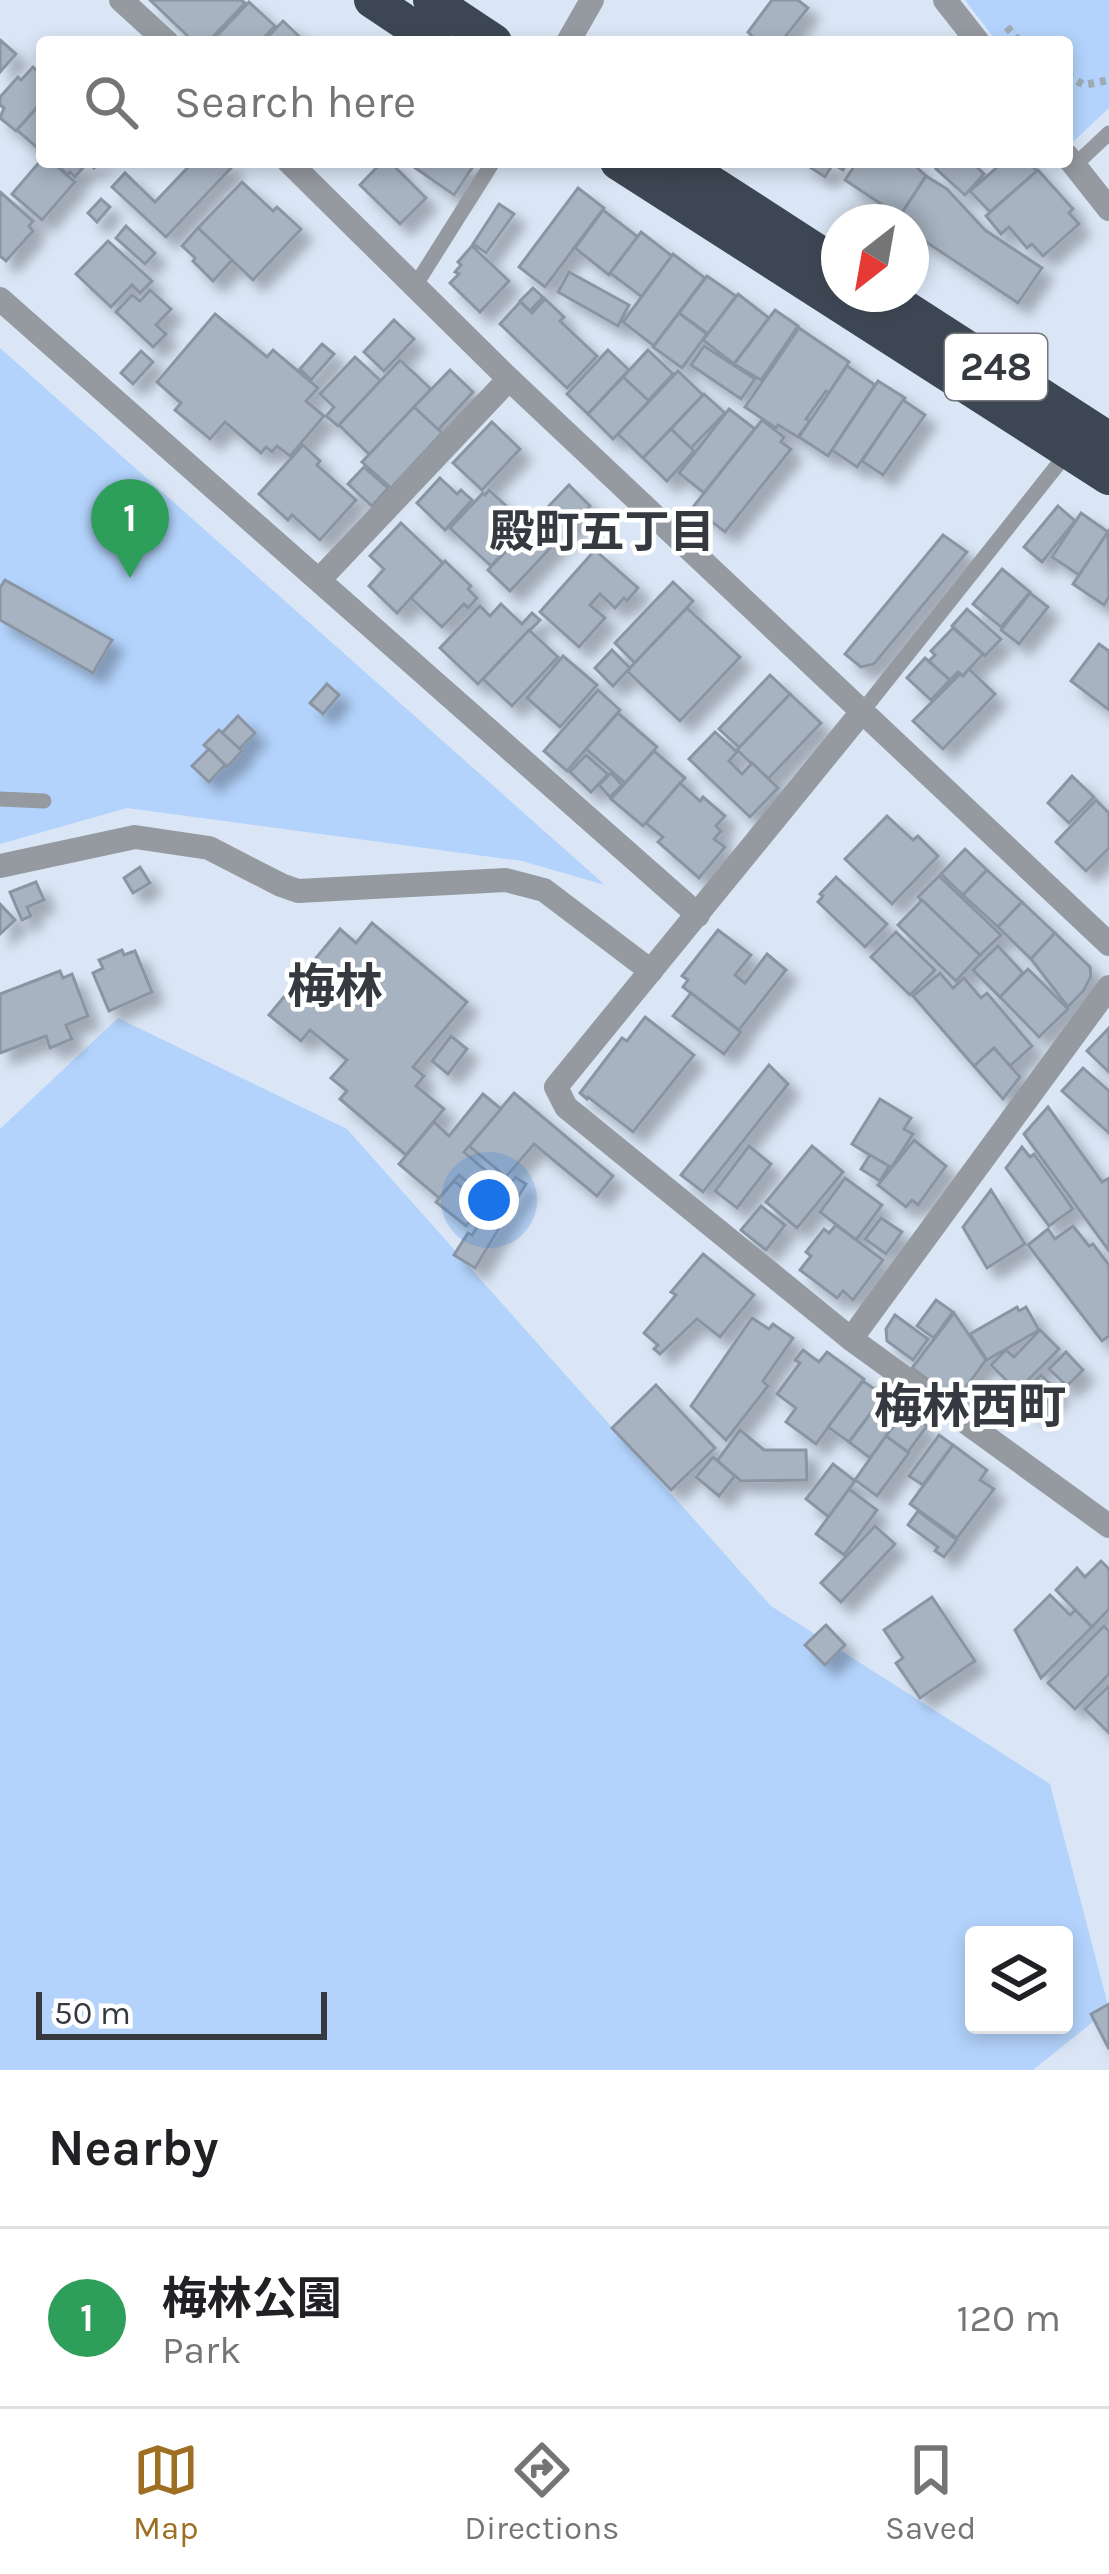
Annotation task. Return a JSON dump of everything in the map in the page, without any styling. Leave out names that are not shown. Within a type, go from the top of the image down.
[{"type":"highway","points":[[372,0],[426,36]]},
{"type":"highway","points":[[431,0],[485,36]]},
{"type":"highway","name":"248","points":[[627,168],[1109,477]]},
{"type":"highway","points":[[687,168],[821,254]]},
{"type":"highway","name":"248","points":[[911,312],[1109,440]]},
{"type":"street","points":[[122,0],[161,36]]},
{"type":"street","points":[[571,36],[592,0]]},
{"type":"street","points":[[945,0],[972,36]]},
{"type":"street","points":[[1073,163],[1109,209]]},
{"type":"street","points":[[295,168],[509,379],[1109,944]]},
{"type":"street","points":[[0,298],[698,915]]},
{"type":"street","points":[[320,579],[509,379]]},
{"type":"street","points":[[861,713],[556,1087],[566,1107],[851,1339],[1107,1520]]},
{"type":"street","points":[[0,866],[135,837],[209,848],[298,891],[506,880],[544,890],[651,971]]},
{"type":"street","points":[[851,1339],[1109,988]]},
{"type":"lane","points":[[1073,159],[1109,134]]},
{"type":"lane","points":[[415,286],[489,168]]},
{"type":"lane","points":[[861,713],[1069,451]]},
{"type":"lane","points":[[0,799],[44,800]]},
{"type":"path","points":[[1073,79],[1084,86],[1109,80]]},
{"type":"shaded area","points":[[965,0],[1109,0],[1109,108],[1074,141],[1073,36],[992,36]]},
{"type":"shaded area","points":[[0,348],[605,885],[522,861],[127,808],[0,844]]},
{"type":"shaded area","points":[[118,1018],[347,1129],[771,1606],[1050,1784],[1109,2009],[1033,2070],[0,2070],[0,1129]]},
{"type":"building","points":[[150,0],[245,3],[214,36],[188,36]]},
{"type":"building","points":[[772,0],[798,0],[808,8],[786,36],[748,32]]},
{"type":"building","points":[[249,2],[275,26],[266,36],[217,36]]},
{"type":"building","points":[[283,21],[299,36],[269,36]]},
{"type":"building","points":[[0,40],[16,54],[0,72]]},
{"type":"building","points":[[33,67],[36,70],[36,109],[16,131],[0,118],[4,108],[0,97],[18,77],[21,80]]},
{"type":"building","points":[[36,109],[36,147],[17,130]]},
{"type":"building","points":[[36,166],[59,168],[75,182],[42,220],[12,194]]},
{"type":"building","points":[[60,168],[83,168],[75,177]]},
{"type":"building","points":[[187,168],[231,168],[166,237],[112,187],[125,173],[155,202]]},
{"type":"building","points":[[376,168],[396,168],[426,198],[400,224],[360,185]]},
{"type":"building","points":[[415,168],[472,168],[454,195]]},
{"type":"building","points":[[853,168],[917,168],[926,176],[908,204],[881,204],[845,180]]},
{"type":"building","points":[[978,168],[984,174],[965,195],[936,169]]},
{"type":"building","points":[[996,168],[1037,171],[990,212],[970,191]]},
{"type":"building","points":[[1038,170],[1073,209],[1069,213],[1079,224],[1043,256],[1032,244],[1027,248],[1009,227],[1001,234],[986,216]]},
{"type":"building","points":[[926,176],[947,189],[985,230],[1042,268],[1018,303],[929,244],[929,204],[908,204]]},
{"type":"building","points":[[242,182],[301,229],[253,280],[198,228]]},
{"type":"building","points":[[578,188],[604,208],[545,287],[519,267]]},
{"type":"building","points":[[0,192],[33,221],[29,226],[33,231],[6,261],[0,256]]},
{"type":"building","points":[[101,199],[110,207],[97,222],[88,213]]},
{"type":"building","points":[[499,204],[514,214],[486,253],[473,244]]},
{"type":"building","points":[[603,210],[638,237],[609,275],[575,248]]},
{"type":"building","points":[[126,226],[155,253],[145,264],[116,238]]},
{"type":"building","points":[[198,228],[232,260],[213,281],[182,246]]},
{"type":"building","points":[[641,232],[672,256],[642,297],[610,273]]},
{"type":"building","points":[[108,241],[152,281],[140,293],[132,285],[111,307],[76,274]]},
{"type":"building","points":[[472,246],[509,281],[480,312],[450,283],[459,274],[455,272],[461,265],[458,262]]},
{"type":"building","points":[[673,254],[705,278],[654,346],[623,322]]},
{"type":"building","points":[[569,272],[629,305],[618,326],[558,292]]},
{"type":"building","points":[[707,276],[736,296],[708,334],[679,313]]},
{"type":"building","points":[[533,288],[543,297],[530,311],[520,301]]},
{"type":"building","points":[[150,290],[171,309],[156,325],[166,334],[153,347],[116,312],[132,295],[140,301]]},
{"type":"building","points":[[738,294],[769,318],[734,364],[703,340]]},
{"type":"building","points":[[545,299],[564,317],[560,321],[597,356],[567,388],[500,324],[520,302],[532,313]]},
{"type":"building","points":[[775,310],[798,326],[761,380],[734,364]]},
{"type":"building","points":[[679,313],[707,334],[682,368],[653,347]]},
{"type":"building","points":[[215,314],[267,357],[273,350],[318,388],[306,401],[324,416],[290,456],[277,446],[261,453],[225,422],[210,439],[175,410],[181,403],[157,382]]},
{"type":"building","points":[[394,320],[414,339],[384,371],[364,352]]},
{"type":"building","points":[[799,328],[849,362],[798,437],[745,407]]},
{"type":"building","points":[[322,344],[334,354],[311,380],[300,369]]},
{"type":"building","points":[[704,346],[755,379],[741,399],[691,365]]},
{"type":"building","points":[[608,350],[629,370],[588,414],[567,394]]},
{"type":"building","points":[[648,350],[673,374],[648,401],[623,377]]},
{"type":"building","points":[[141,351],[153,362],[133,384],[121,373]]},
{"type":"building","points":[[355,357],[381,381],[338,426],[326,416],[334,407],[320,394]]},
{"type":"building","points":[[400,360],[431,389],[370,455],[339,425]]},
{"type":"building","points":[[847,366],[875,385],[828,456],[799,437]]},
{"type":"building","points":[[450,370],[473,392],[438,430],[414,407]]},
{"type":"building","points":[[678,371],[703,395],[643,458],[618,434]]},
{"type":"building","points":[[623,377],[649,401],[613,439],[588,414]]},
{"type":"building","points":[[878,381],[905,398],[857,467],[832,450]]},
{"type":"building","points":[[704,394],[725,413],[691,448],[671,429]]},
{"type":"building","points":[[903,400],[925,415],[883,475],[862,461]]},
{"type":"building","points":[[414,407],[442,433],[391,488],[362,462]]},
{"type":"building","points":[[729,409],[755,429],[704,493],[679,473]]},
{"type":"building","points":[[762,420],[791,449],[725,532],[693,507]]},
{"type":"building","points":[[492,422],[520,449],[482,490],[453,463]]},
{"type":"building","points":[[671,429],[694,451],[667,481],[643,458]]},
{"type":"building","points":[[303,445],[320,461],[317,465],[356,500],[320,540],[259,494]]},
{"type":"building","points":[[364,467],[388,488],[372,506],[348,484]]},
{"type":"building","points":[[440,478],[472,500],[445,530],[417,503]]},
{"type":"building","points":[[569,485],[590,506],[510,591],[488,570]]},
{"type":"building","points":[[489,490],[528,526],[491,566],[450,528]]},
{"type":"building","points":[[1058,506],[1075,521],[1042,562],[1024,547]]},
{"type":"building","points":[[1081,513],[1108,532],[1079,575],[1052,557]]},
{"type":"building","points":[[401,523],[443,563],[397,613],[369,586],[384,569],[370,556]]},
{"type":"building","points":[[1108,532],[1109,597],[1104,605],[1073,584]]},
{"type":"building","points":[[943,535],[967,552],[874,664],[861,667],[845,654]]},
{"type":"building","points":[[595,550],[638,588],[615,608],[600,594],[590,605],[605,618],[579,647],[540,612]]},
{"type":"building","points":[[445,561],[477,598],[468,608],[464,604],[442,627],[411,598]]},
{"type":"building","points":[[1002,569],[1030,592],[1001,627],[973,604]]},
{"type":"building","points":[[5,580],[112,640],[93,673],[0,620],[0,588]]},
{"type":"building","points":[[673,582],[693,601],[635,663],[615,643]]},
{"type":"building","points":[[1030,593],[1048,607],[1019,644],[1001,630]]},
{"type":"building","points":[[501,604],[522,624],[532,613],[540,620],[478,684],[440,648],[480,606],[490,616]]},
{"type":"building","points":[[687,608],[740,657],[680,721],[627,671]]},
{"type":"building","points":[[967,609],[1001,639],[985,656],[952,626]]},
{"type":"building","points":[[953,628],[983,654],[963,676],[958,672],[950,680],[929,661],[935,655],[931,651]]},
{"type":"building","points":[[529,630],[558,657],[512,706],[483,679]]},
{"type":"building","points":[[1099,644],[1109,651],[1109,710],[1071,681]]},
{"type":"building","points":[[612,650],[630,668],[613,686],[595,668]]},
{"type":"building","points":[[563,656],[597,685],[560,727],[527,698]]},
{"type":"building","points":[[925,658],[950,680],[931,700],[907,678]]},
{"type":"building","points":[[969,669],[995,694],[943,749],[913,721]]},
{"type":"building","points":[[770,675],[790,694],[740,748],[719,729]]},
{"type":"building","points":[[327,684],[339,695],[323,714],[310,703]]},
{"type":"building","points":[[598,690],[620,710],[567,771],[544,751]]},
{"type":"building","points":[[790,694],[821,723],[768,779],[737,750]]},
{"type":"building","points":[[618,713],[657,747],[625,783],[586,749]]},
{"type":"building","points":[[238,716],[255,733],[239,749],[222,733]]},
{"type":"building","points":[[219,730],[242,751],[227,767],[204,745]]},
{"type":"building","points":[[715,732],[737,752],[729,761],[742,774],[752,763],[778,788],[750,817],[689,759]]},
{"type":"building","points":[[209,749],[225,765],[209,782],[192,766]]},
{"type":"building","points":[[654,751],[685,778],[643,826],[611,799]]},
{"type":"building","points":[[586,755],[608,774],[591,792],[570,772]]},
{"type":"building","points":[[611,773],[622,785],[610,797],[599,785]]},
{"type":"building","points":[[1072,776],[1094,797],[1069,823],[1048,803]]},
{"type":"building","points":[[680,783],[725,816],[716,826],[721,831],[714,839],[725,847],[699,878],[658,842],[663,837],[646,823]]},
{"type":"building","points":[[1096,800],[1109,813],[1109,848],[1086,871],[1056,842]]},
{"type":"building","points":[[887,816],[938,856],[892,904],[845,859]]},
{"type":"building","points":[[965,849],[987,870],[963,895],[941,874]]},
{"type":"building","points":[[140,867],[150,883],[133,893],[124,878]]},
{"type":"building","points":[[987,870],[1022,902],[998,927],[963,895]]},
{"type":"building","points":[[939,876],[1001,935],[980,955],[918,897]]},
{"type":"building","points":[[836,877],[887,924],[865,947],[818,902]]},
{"type":"building","points":[[36,882],[44,900],[27,907],[31,916],[22,920],[10,892]]},
{"type":"building","points":[[922,900],[980,955],[956,981],[898,925]]},
{"type":"building","points":[[1022,902],[1055,933],[1031,959],[998,927]]},
{"type":"building","points":[[0,904],[15,920],[0,934]]},
{"type":"building","points":[[372,923],[467,1002],[413,1067],[424,1076],[416,1086],[444,1109],[406,1155],[340,1099],[347,1091],[331,1078],[347,1060],[310,1030],[301,1041],[269,1015],[340,929],[356,943]]},
{"type":"building","points":[[718,930],[751,955],[735,975],[745,983],[767,954],[786,970],[739,1030],[683,987],[688,980],[682,976]]},
{"type":"building","points":[[896,932],[935,970],[910,995],[871,957]]},
{"type":"building","points":[[1055,933],[1090,967],[1084,990],[1068,1007],[1031,959]]},
{"type":"building","points":[[998,946],[1023,973],[1000,997],[973,970]]},
{"type":"building","points":[[122,950],[124,955],[135,951],[152,992],[109,1011],[93,973],[103,968],[99,960]]},
{"type":"building","points":[[1028,969],[1068,1009],[1039,1037],[1000,997]]},
{"type":"building","points":[[60,971],[63,978],[72,974],[88,1016],[66,1025],[72,1039],[50,1048],[46,1036],[0,1053],[0,994]]},
{"type":"building","points":[[940,973],[953,988],[964,978],[981,998],[987,993],[1032,1046],[1010,1066],[994,1048],[974,1066],[913,996]]},
{"type":"building","points":[[691,993],[741,1032],[724,1054],[673,1016]]},
{"type":"building","points":[[645,1017],[694,1055],[633,1132],[580,1093],[622,1038],[627,1041]]},
{"type":"building","points":[[1109,1028],[1109,1072],[1087,1051]]},
{"type":"building","points":[[451,1036],[467,1049],[448,1074],[432,1061]]},
{"type":"building","points":[[994,1048],[1020,1077],[1003,1099],[974,1066]]},
{"type":"building","points":[[769,1065],[788,1084],[703,1192],[681,1175]]},
{"type":"building","points":[[1083,1068],[1109,1091],[1109,1133],[1062,1091]]},
{"type":"building","points":[[514,1093],[613,1176],[597,1196],[534,1144],[506,1177],[469,1146]]},
{"type":"building","points":[[483,1094],[501,1109],[464,1152],[497,1180],[484,1196],[459,1175],[439,1198],[399,1164],[434,1122],[449,1136]]},
{"type":"building","points":[[880,1099],[911,1118],[904,1129],[913,1134],[891,1168],[852,1144]]},
{"type":"building","points":[[1048,1107],[1102,1182],[1109,1178],[1109,1251],[1024,1134]]},
{"type":"building","points":[[914,1140],[946,1166],[918,1205],[912,1200],[906,1207],[878,1185]]},
{"type":"building","points":[[749,1146],[771,1164],[737,1208],[715,1191]]},
{"type":"building","points":[[812,1146],[843,1172],[797,1228],[766,1202]]},
{"type":"building","points":[[1022,1147],[1030,1157],[1034,1154],[1073,1209],[1049,1226],[1006,1168]]},
{"type":"building","points":[[870,1155],[889,1166],[880,1181],[861,1169]]},
{"type":"building","points":[[515,1177],[526,1184],[475,1268],[454,1255],[492,1204],[497,1208]]},
{"type":"building","points":[[845,1178],[882,1205],[856,1240],[820,1212]]},
{"type":"building","points":[[454,1181],[484,1205],[466,1226],[436,1202]]},
{"type":"building","points":[[991,1190],[1025,1244],[987,1268],[963,1227]]},
{"type":"building","points":[[761,1206],[785,1225],[766,1250],[741,1230]]},
{"type":"building","points":[[881,1218],[902,1232],[886,1254],[865,1239]]},
{"type":"building","points":[[836,1225],[883,1260],[853,1300],[843,1291],[837,1298],[800,1270],[811,1256],[806,1252],[824,1229],[829,1233]]},
{"type":"building","points":[[1073,1226],[1109,1265],[1109,1336],[1102,1341],[1028,1245],[1048,1229],[1055,1239]]},
{"type":"building","points":[[703,1254],[754,1295],[720,1337],[697,1319],[660,1354],[654,1349],[658,1345],[644,1333]]},
{"type":"building","points":[[936,1300],[953,1312],[934,1338],[917,1326]]},
{"type":"building","points":[[1017,1307],[1019,1311],[1026,1307],[1039,1330],[987,1360],[970,1334]]},
{"type":"building","points":[[954,1313],[986,1360],[956,1401],[912,1368]]},
{"type":"building","points":[[895,1315],[928,1339],[913,1360],[887,1341],[886,1329]]},
{"type":"building","points":[[752,1318],[769,1329],[773,1324],[793,1338],[763,1381],[768,1386],[726,1440],[691,1406]]},
{"type":"building","points":[[1040,1330],[1059,1349],[1017,1391],[991,1365],[1006,1350],[1014,1357]]},
{"type":"building","points":[[803,1350],[819,1362],[827,1352],[864,1379],[816,1444],[786,1422],[796,1408],[777,1394],[800,1363],[795,1360]]},
{"type":"building","points":[[1066,1352],[1083,1370],[1067,1386],[1049,1369]]},
{"type":"building","points":[[1041,1375],[1058,1391],[1036,1413],[1019,1396]]},
{"type":"building","points":[[863,1381],[884,1396],[849,1442],[828,1427]]},
{"type":"building","points":[[656,1385],[715,1448],[671,1490],[612,1428]]},
{"type":"building","points":[[886,1393],[907,1409],[870,1458],[849,1442]]},
{"type":"building","points":[[905,1411],[927,1426],[908,1452],[886,1436]]},
{"type":"building","points":[[740,1430],[764,1450],[806,1450],[807,1480],[741,1481],[717,1461]]},
{"type":"building","points":[[939,1435],[953,1445],[923,1485],[909,1476]]},
{"type":"building","points":[[886,1436],[909,1453],[877,1496],[855,1480]]},
{"type":"building","points":[[953,1445],[987,1470],[980,1480],[994,1489],[957,1538],[910,1504]]},
{"type":"building","points":[[713,1457],[735,1476],[719,1496],[696,1477]]},
{"type":"building","points":[[833,1464],[855,1481],[829,1517],[806,1499]]},
{"type":"building","points":[[849,1489],[877,1510],[844,1555],[816,1534]]},
{"type":"building","points":[[918,1511],[957,1540],[944,1557],[908,1525]]},
{"type":"building","points":[[875,1526],[895,1544],[841,1602],[821,1583]]},
{"type":"building","points":[[1101,1561],[1109,1569],[1109,1609],[1092,1627],[1056,1590],[1077,1568],[1085,1577]]},
{"type":"building","points":[[1050,1595],[1070,1615],[1075,1610],[1092,1627],[1041,1678],[1015,1630]]},
{"type":"building","points":[[932,1597],[975,1661],[920,1698],[896,1663],[903,1658],[884,1630]]},
{"type":"building","points":[[826,1625],[845,1645],[825,1665],[805,1645]]},
{"type":"building","points":[[1104,1626],[1109,1631],[1109,1674],[1075,1709],[1048,1683]]},
{"type":"building","points":[[1109,1686],[1109,1733],[1085,1709]]},
{"type":"building","points":[[1109,2004],[1109,2049],[1091,2014]]},
{"type":"place","name":"梅林公園","points":[[130,578]]},
{"type":"district","name":"殿町五丁目","points":[[602,532]]},
{"type":"district","name":"梅林","points":[[335,987]]},
{"type":"district","name":"梅林西町","points":[[970,1407]]}]
